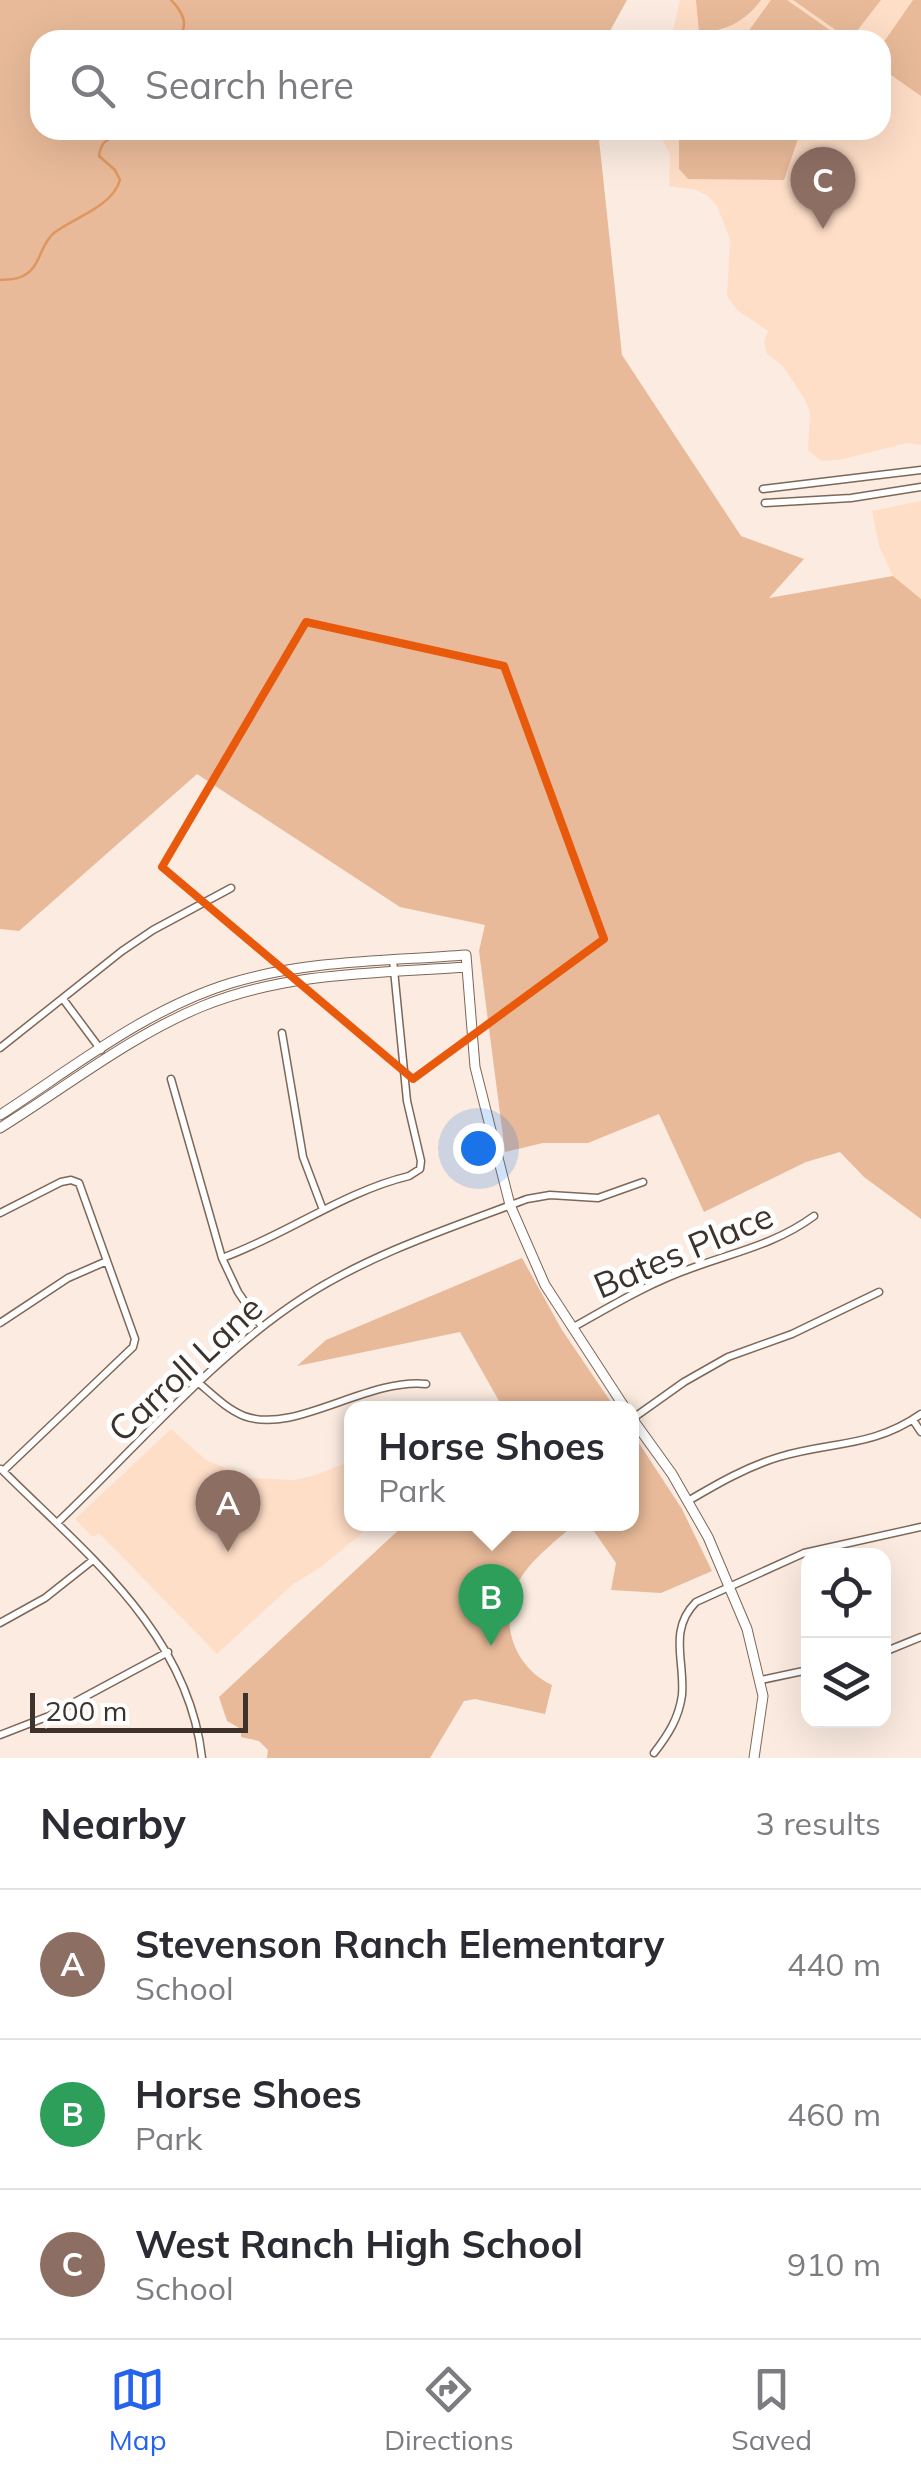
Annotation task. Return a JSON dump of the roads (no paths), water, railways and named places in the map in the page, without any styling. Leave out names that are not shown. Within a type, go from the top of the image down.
[{"type":"main road","points":[[0,1128],[170,1022],[240,993],[466,954],[475,1067],[510,1205],[545,1285],[621,1401]]},
{"type":"main road","points":[[0,1114],[158,1014],[232,983],[312,966],[467,966]]},
{"type":"main road","points":[[639,1428],[708,1537],[751,1640],[763,1709],[754,1758]]},
{"type":"street","points":[[763,489],[921,470]]},
{"type":"street","points":[[765,503],[851,498],[921,488]]},
{"type":"street","points":[[0,1048],[153,930],[231,888]]},
{"type":"street","points":[[222,1258],[420,1169],[407,1100],[393,966]]},
{"type":"street","points":[[63,999],[108,1058]]},
{"type":"street","points":[[282,1033],[303,1156],[323,1210]]},
{"type":"street","points":[[172,1078],[222,1258],[238,1292],[262,1326]]},
{"type":"street","points":[[0,1213],[61,1182],[75,1180],[86,1196],[135,1342],[1,1470],[132,1602],[168,1652],[191,1700],[202,1758]]},
{"type":"street","name":"Carroll Lane","points":[[57,1524],[262,1326],[308,1294],[364,1265],[539,1195],[598,1198],[644,1182]]},
{"type":"street","name":"Bates Place","points":[[571,1328],[650,1284],[770,1244],[814,1216]]},
{"type":"street","points":[[0,1323],[68,1278],[107,1261]]},
{"type":"street","points":[[639,1413],[728,1357],[792,1334],[879,1292]]},
{"type":"street","points":[[200,1384],[228,1408],[261,1420],[295,1416],[387,1386],[426,1384]]},
{"type":"street","points":[[688,1501],[733,1475],[781,1456],[859,1443],[921,1414]]},
{"type":"street","points":[[912,1420],[921,1432]]},
{"type":"street","points":[[654,1753],[669,1734],[680,1706],[678,1636],[684,1617],[696,1602],[804,1554],[921,1527]]},
{"type":"street","points":[[0,1623],[45,1598],[93,1560]]},
{"type":"street","points":[[891,1649],[921,1637]]},
{"type":"street","points":[[0,1734],[49,1716],[168,1652]]},
{"type":"street","points":[[760,1680],[801,1671]]},
{"type":"waterway","points":[[171,0],[183,19],[182,30]]},
{"type":"waterway","points":[[0,280],[29,272],[54,233],[92,211],[116,189],[120,180],[115,170],[99,156],[103,144],[109,140]]},
{"type":"place","name":"West Ranch High School","points":[[823,229]]},
{"type":"place","name":"Stevenson Ranch Elementary","points":[[228,1552]]},
{"type":"place","name":"Horse Shoes","points":[[491,1646]]}]
